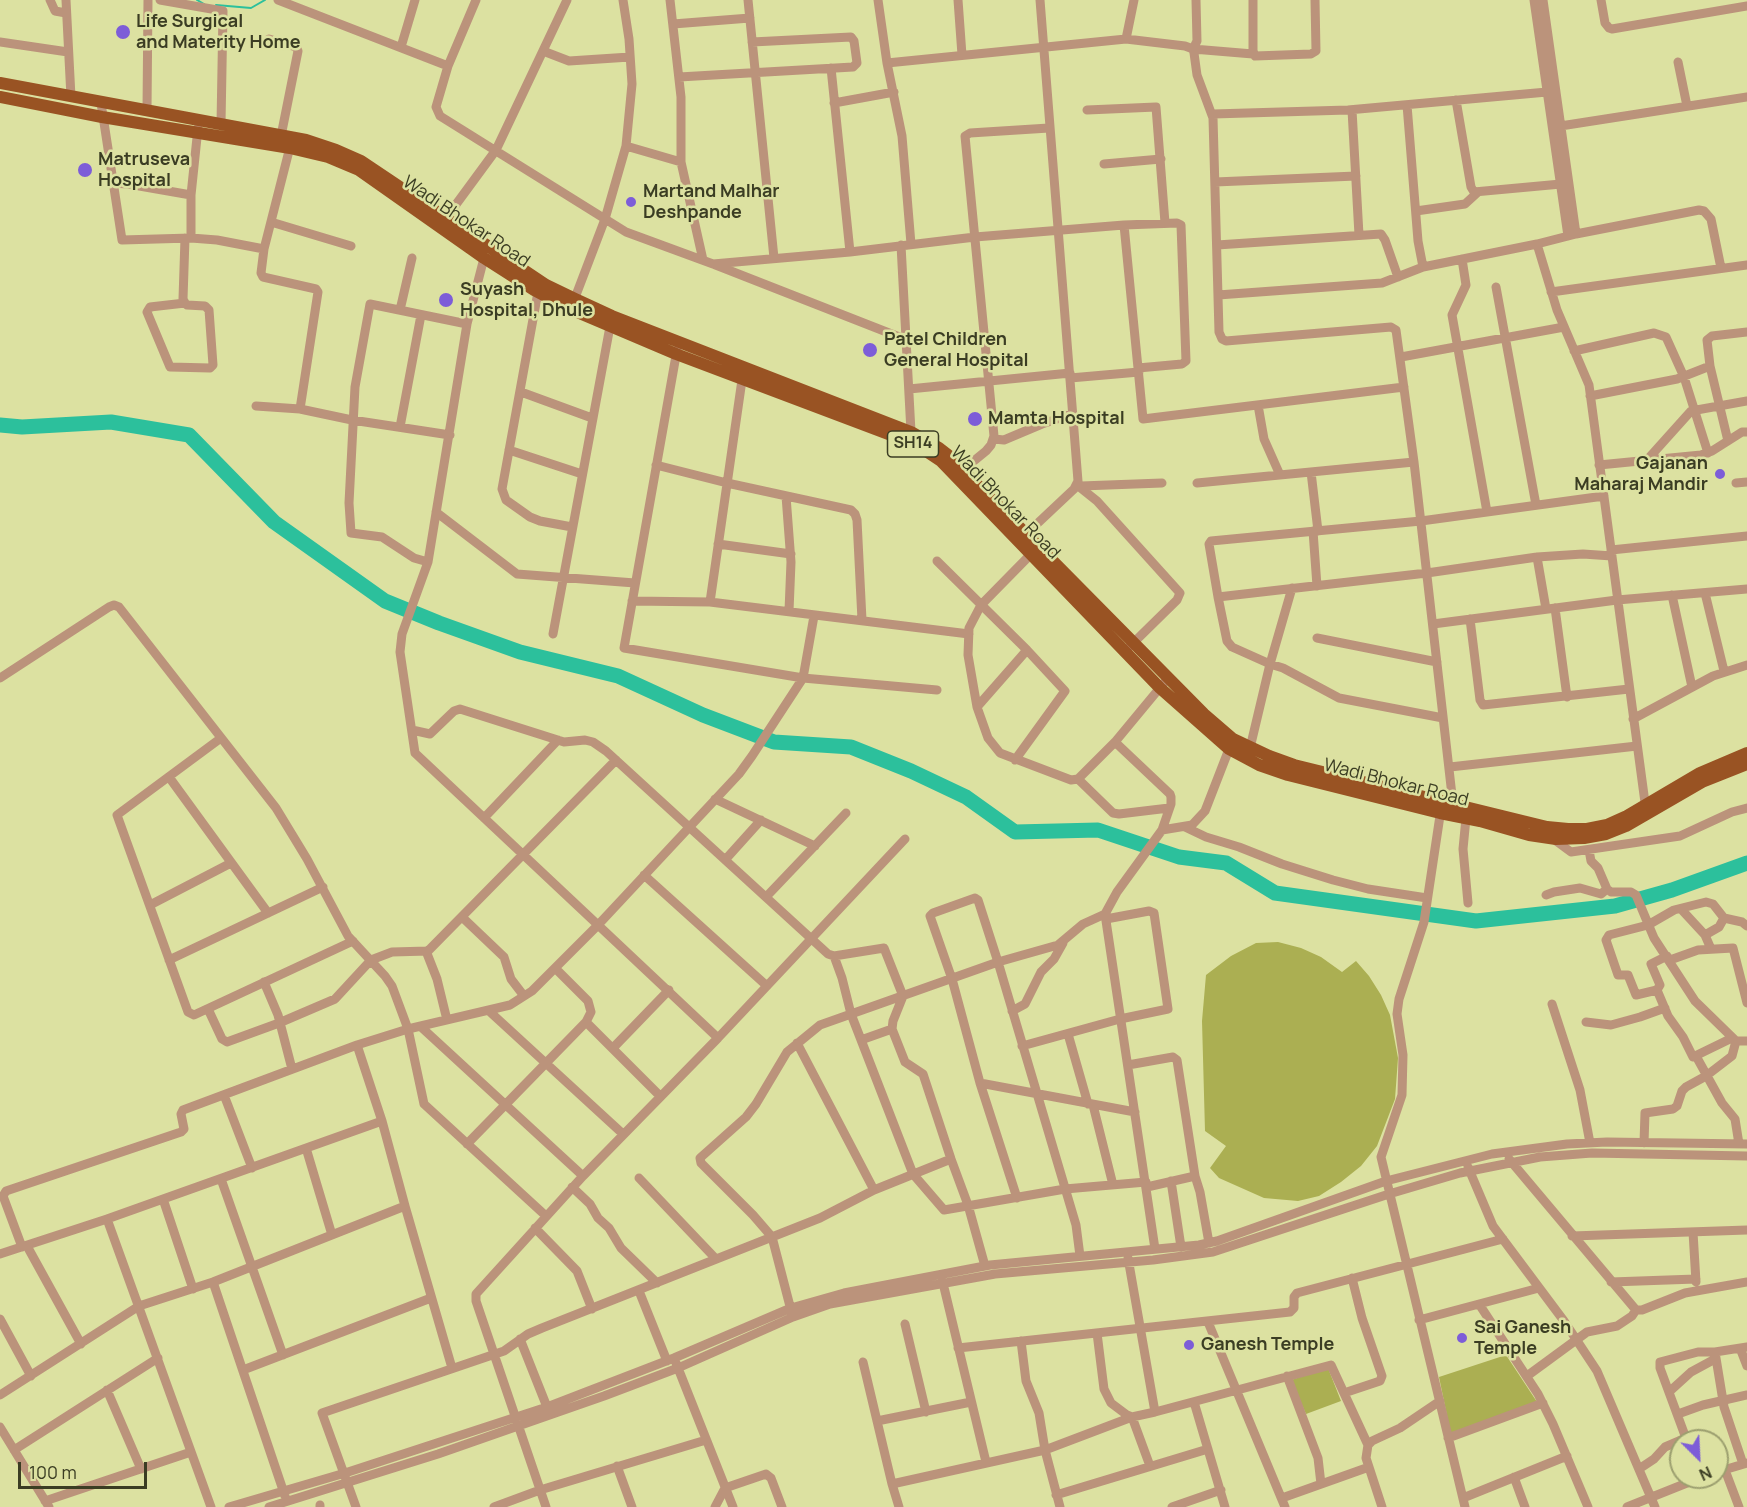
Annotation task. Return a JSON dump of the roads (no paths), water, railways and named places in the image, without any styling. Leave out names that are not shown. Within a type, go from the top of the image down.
[{"type":"main road","name":"Wadi Bhokar Road","points":[[0,83],[71,98],[147,110],[198,126],[221,124],[288,141],[359,170],[484,258],[538,292],[743,373],[911,432],[939,448],[959,473],[1164,683],[1231,744],[1259,765],[1288,775],[1529,835],[1584,838],[1606,834],[1702,782],[1747,764]]},
{"type":"main road","name":"Wadi Bhokar Road","points":[[0,97],[102,117],[198,126],[336,150],[361,161],[572,304]]},
{"type":"main road","name":"Wadi Bhokar Road","points":[[743,373],[914,444],[959,473]]},
{"type":"main road","name":"Wadi Bhokar Road","points":[[1231,744],[1250,747],[1294,765],[1547,827],[1568,829],[1587,829],[1607,825],[1646,811],[1700,773],[1747,753]]},
{"type":"street","points":[[50,0],[55,11],[66,13]]},
{"type":"street","points":[[66,0],[71,98]]},
{"type":"street","points":[[147,110],[148,0]]},
{"type":"street","points":[[160,0],[223,11],[221,124]]},
{"type":"street","points":[[278,0],[448,66]]},
{"type":"street","points":[[401,46],[415,0]]},
{"type":"street","points":[[476,0],[448,66],[436,107],[440,116],[626,232],[907,340]]},
{"type":"street","points":[[446,218],[496,150],[567,0]]},
{"type":"street","points":[[572,304],[605,219],[626,146],[632,84],[623,0]]},
{"type":"street","points":[[670,0],[679,77],[682,127],[681,162],[702,260]]},
{"type":"street","points":[[748,0],[774,258]]},
{"type":"street","points":[[878,0],[887,63],[902,136],[911,432]]},
{"type":"street","points":[[958,0],[962,55]]},
{"type":"street","points":[[1040,0],[1079,485],[1097,501],[1180,593],[1177,600],[1129,647]]},
{"type":"street","points":[[1126,39],[1134,0]]},
{"type":"street","points":[[1196,0],[1197,40],[1193,49],[1197,75],[1213,114],[1220,337],[1226,341],[1392,327],[1396,330],[1401,357],[1450,767],[1448,802],[1440,813],[1424,922],[1399,999],[1397,1014],[1403,1055],[1402,1095],[1382,1157],[1464,1504],[1514,1477],[1567,1456]]},
{"type":"street","points":[[1253,0],[1253,54]]},
{"type":"street","points":[[887,63],[1126,39],[1255,56],[1311,54],[1317,51],[1315,0]]},
{"type":"street","points":[[1534,0],[1547,92],[1556,126],[1572,235]]},
{"type":"street","points":[[1542,0],[1561,184],[1572,235]]},
{"type":"street","points":[[1601,0],[1605,23],[1612,29],[1747,6]]},
{"type":"street","points":[[1713,0],[1716,11]]},
{"type":"street","points":[[673,24],[750,18]]},
{"type":"street","points":[[269,39],[298,48],[288,141],[264,249],[261,273],[263,277],[316,289],[318,292],[300,409]]},
{"type":"street","points":[[679,77],[755,74],[856,65],[853,39],[752,42]]},
{"type":"street","points":[[0,42],[68,52]]},
{"type":"street","points":[[543,51],[569,61],[630,57]]},
{"type":"street","points":[[1678,62],[1687,106]]},
{"type":"street","points":[[831,68],[850,252]]},
{"type":"street","points":[[834,103],[894,92]]},
{"type":"street","points":[[1213,114],[1352,110],[1547,92]]},
{"type":"street","points":[[1556,126],[1747,97]]},
{"type":"street","points":[[1456,100],[1471,187],[1477,194]]},
{"type":"street","points":[[100,103],[122,240],[188,238],[217,240],[264,249]]},
{"type":"street","points":[[1407,105],[1418,241],[1423,267]]},
{"type":"street","points":[[1087,110],[1156,107],[1165,223]]},
{"type":"street","points":[[1352,110],[1359,235]]},
{"type":"street","points":[[185,303],[150,307],[147,312],[171,368],[210,368],[213,365],[209,310],[205,306],[187,305],[183,299],[198,126]]},
{"type":"street","points":[[959,473],[986,451],[994,439],[965,136],[970,133],[1049,128]]},
{"type":"street","points":[[626,146],[681,162]]},
{"type":"street","points":[[1104,164],[1161,159]]},
{"type":"street","points":[[1215,182],[1356,176]]},
{"type":"street","points":[[112,183],[191,195]]},
{"type":"street","points":[[1416,211],[1465,204],[1477,194],[1561,184]]},
{"type":"street","points":[[1218,295],[1382,283],[1423,267],[1699,210],[1704,211],[1711,219],[1721,268]]},
{"type":"street","points":[[271,222],[351,246]]},
{"type":"street","points":[[713,264],[850,252],[975,237],[1124,225],[1165,223],[1181,225],[1186,361],[1182,364],[1138,370],[990,380],[909,389]]},
{"type":"street","points":[[1124,225],[1143,419],[1404,387]]},
{"type":"street","points":[[1217,244],[1377,234],[1383,236],[1398,277]]},
{"type":"street","points":[[1537,244],[1564,327],[1589,385],[1646,811]]},
{"type":"street","points":[[400,310],[412,258]]},
{"type":"street","points":[[484,258],[467,324],[428,562],[402,634],[400,652],[416,755],[718,1038]]},
{"type":"street","points":[[1462,259],[1466,285],[1452,315],[1487,512]]},
{"type":"street","points":[[1551,291],[1747,265]]},
{"type":"street","points":[[1496,287],[1536,505]]},
{"type":"street","points":[[538,292],[502,489],[506,500],[530,516],[540,521],[572,527]]},
{"type":"street","points":[[428,562],[414,558],[382,537],[351,533],[349,503],[355,387],[370,304],[467,324]]},
{"type":"street","points":[[400,427],[421,315]]},
{"type":"street","points":[[553,634],[611,321]]},
{"type":"street","points":[[1401,357],[1564,327]]},
{"type":"street","points":[[1728,441],[1706,344],[1709,337],[1747,332]]},
{"type":"street","points":[[1574,351],[1662,334],[1668,340],[1684,377],[1708,453]]},
{"type":"street","points":[[677,348],[624,648],[803,678],[937,690]]},
{"type":"street","points":[[1590,396],[1684,377],[1710,366]]},
{"type":"street","points":[[710,602],[743,373]]},
{"type":"street","points":[[521,392],[592,418]]},
{"type":"street","points":[[1647,460],[1689,412],[1720,404],[1747,401]]},
{"type":"street","points":[[1258,405],[1264,439],[1280,475]]},
{"type":"street","points":[[256,406],[300,409],[352,420],[450,435]]},
{"type":"street","points":[[994,439],[1004,440],[1029,428],[1072,414]]},
{"type":"street","points":[[1599,465],[1708,453],[1742,432],[1747,432]]},
{"type":"street","points":[[509,450],[582,474]]},
{"type":"street","points":[[1197,483],[1414,462]]},
{"type":"street","points":[[656,465],[851,510],[857,520],[862,620]]},
{"type":"street","points":[[1311,472],[1317,586]]},
{"type":"street","points":[[1736,483],[1747,482]]},
{"type":"street","points":[[1022,538],[1079,485],[1161,483]]},
{"type":"street","points":[[786,496],[791,554],[789,611]]},
{"type":"street","points":[[1443,718],[1339,698],[1283,668],[1269,664],[1229,645],[1218,597],[1211,542],[1421,521],[1604,496]]},
{"type":"street","points":[[436,512],[517,574],[635,583]]},
{"type":"street","points":[[1218,597],[1427,573],[1537,557],[1611,553],[1747,536]]},
{"type":"street","points":[[718,544],[791,554]]},
{"type":"street","points":[[1035,551],[981,605],[969,628],[968,655],[977,707],[988,738],[999,753],[1071,780],[1078,779],[1115,742],[1164,683]]},
{"type":"street","points":[[1537,557],[1550,608],[1567,697]]},
{"type":"street","points":[[937,561],[1027,650],[1065,692],[1015,760]]},
{"type":"street","points":[[1250,747],[1269,664],[1292,588]]},
{"type":"street","points":[[1433,624],[1617,600],[1747,589]]},
{"type":"street","points":[[1704,592],[1724,671]]},
{"type":"street","points":[[1672,595],[1692,687]]},
{"type":"street","points":[[632,601],[710,602],[969,634]]},
{"type":"street","points":[[0,678],[109,607],[114,605],[119,607],[276,808],[323,887],[345,930],[392,986],[408,1029],[424,1104],[546,1216]]},
{"type":"street","points":[[81,1344],[24,1246],[3,1196],[6,1191],[181,1132],[184,1129],[181,1114],[183,1110],[357,1045],[408,1029],[510,1005],[532,991],[598,925],[752,756],[803,678],[814,616]]},
{"type":"street","points":[[1470,619],[1480,700],[1483,705],[1629,689]]},
{"type":"street","points":[[1317,638],[1437,662]]},
{"type":"street","points":[[977,707],[1027,650]]},
{"type":"street","points":[[1633,719],[1724,671],[1747,665]]},
{"type":"street","points":[[412,730],[430,734],[454,711],[460,710],[558,740],[593,742],[616,760],[828,954],[834,956],[884,948],[903,996],[892,1029],[905,1062],[923,1074],[968,1205],[985,1266]]},
{"type":"street","points":[[221,738],[117,815],[189,1014],[194,1015],[208,1009],[353,940]]},
{"type":"street","points":[[484,818],[558,740]]},
{"type":"street","points":[[1115,742],[1170,794],[1169,808],[1161,832],[1117,892],[1106,917],[1155,1249]]},
{"type":"street","points":[[1161,832],[1185,827],[1196,821],[1205,811],[1231,744]]},
{"type":"street","points":[[1450,767],[1637,746]]},
{"type":"street","points":[[208,1009],[224,1041],[227,1042],[279,1023],[340,996],[371,960],[392,951],[431,949],[616,760]]},
{"type":"street","points":[[169,777],[268,913]]},
{"type":"street","points":[[1078,779],[1113,813],[1169,808]]},
{"type":"street","points":[[715,799],[814,846]]},
{"type":"street","points":[[1552,838],[1569,852],[1680,836],[1732,812],[1747,808]]},
{"type":"street","points":[[766,897],[846,813]]},
{"type":"street","points":[[1466,818],[1463,849],[1468,903]]},
{"type":"street","points":[[725,860],[761,820]]},
{"type":"street","points":[[1185,827],[1206,837],[1333,880],[1426,902]]},
{"type":"street","points":[[546,1507],[476,1301],[476,1294],[572,1187],[718,1038],[905,839]]},
{"type":"street","points":[[1589,850],[1591,861],[1598,868],[1607,889],[1611,892],[1631,892],[1636,895],[1647,924],[1695,1001],[1734,1040]]},
{"type":"street","points":[[150,905],[231,862]]},
{"type":"street","points":[[644,875],[767,986]]},
{"type":"street","points":[[169,960],[323,887]]},
{"type":"street","points":[[1546,896],[1554,892],[1580,888],[1601,894],[1607,889]]},
{"type":"street","points":[[1017,1197],[980,1083],[952,979],[930,916],[977,898],[1076,1225],[1080,1256]]},
{"type":"street","points":[[1747,926],[1742,921],[1724,918],[1710,903],[1669,912],[1647,924],[1609,935],[1606,940],[1618,975],[1628,975],[1635,995],[1638,996],[1657,990],[1660,986],[1651,964],[1698,950],[1733,948],[1747,1003]]},
{"type":"street","points":[[1681,909],[1705,935],[1711,949]]},
{"type":"street","points":[[1012,1011],[1025,1004],[1041,972],[1054,959],[1063,943],[1083,924],[1106,917],[1149,911],[1154,914],[1169,1006],[1165,1011],[1120,1019],[1022,1046]]},
{"type":"street","points":[[462,917],[504,957],[511,979],[524,996]]},
{"type":"street","points":[[1705,935],[1719,927],[1724,918]]},
{"type":"street","points":[[792,1312],[772,1237],[700,1161],[700,1158],[739,1123],[758,1100],[787,1052],[819,1025],[998,962],[1063,943]]},
{"type":"street","points":[[426,951],[437,979],[447,1020]]},
{"type":"street","points":[[1736,955],[1746,954]]},
{"type":"street","points":[[834,956],[851,1014],[913,1174],[944,1210],[1065,1189],[1146,1184],[1195,1176]]},
{"type":"street","points":[[467,1144],[586,1022],[591,1012],[588,1001],[555,968]]},
{"type":"street","points":[[264,982],[276,1010],[292,1069]]},
{"type":"street","points":[[612,1048],[669,990]]},
{"type":"street","points":[[1657,990],[1691,1055],[1696,1056],[1734,1040],[1747,1041]]},
{"type":"street","points":[[1552,1004],[1580,1090],[1590,1143]]},
{"type":"street","points":[[1586,1022],[1611,1025],[1665,1008]]},
{"type":"street","points":[[489,1011],[623,1134]]},
{"type":"street","points":[[586,1022],[660,1096]]},
{"type":"street","points":[[420,1026],[583,1176]]},
{"type":"street","points":[[861,1040],[892,1029]]},
{"type":"street","points":[[1068,1034],[1091,1104],[1113,1185]]},
{"type":"street","points":[[1644,1143],[1645,1113],[1673,1109],[1677,1106],[1682,1091],[1732,1056],[1734,1040]]},
{"type":"street","points":[[797,1043],[874,1190]]},
{"type":"street","points":[[357,1045],[382,1121],[452,1368]]},
{"type":"street","points":[[269,1507],[348,1483],[516,1421],[844,1293],[942,1278],[995,1274],[1128,1257],[1142,1251],[1209,1243],[1386,1181],[1505,1153],[1590,1143],[1743,1144],[1735,1119],[1722,1103],[1696,1056]]},
{"type":"street","points":[[1128,1065],[1176,1058],[1195,1176],[1209,1243]]},
{"type":"street","points":[[980,1083],[1135,1112]]},
{"type":"street","points":[[224,1095],[252,1168]]},
{"type":"street","points":[[0,1254],[107,1219],[382,1121]]},
{"type":"street","points":[[306,1148],[332,1235]]},
{"type":"street","points":[[1505,1153],[1510,1162],[1636,1310],[1697,1291],[1747,1282]]},
{"type":"street","points":[[942,1278],[985,1266],[1080,1256],[1128,1257],[1143,1261],[1213,1252],[1389,1194],[1469,1171],[1540,1157],[1582,1154],[1747,1156]]},
{"type":"street","points":[[356,1507],[322,1413],[504,1351],[520,1339],[542,1328],[820,1218],[874,1190],[951,1159]]},
{"type":"street","points":[[1466,1161],[1486,1213],[1597,1371],[1655,1507]]},
{"type":"street","points":[[639,1178],[716,1259]]},
{"type":"street","points":[[221,1179],[283,1355]]},
{"type":"street","points":[[1171,1181],[1181,1247]]},
{"type":"street","points":[[572,1187],[590,1204],[621,1248],[657,1283]]},
{"type":"street","points":[[163,1199],[193,1289]]},
{"type":"street","points":[[0,1395],[139,1306],[213,1282],[405,1206]]},
{"type":"street","points":[[107,1219],[211,1507]]},
{"type":"street","points":[[535,1228],[577,1271],[592,1309]]},
{"type":"street","points":[[1572,1236],[1747,1230]]},
{"type":"street","points":[[1693,1232],[1697,1291]]},
{"type":"street","points":[[958,1348],[1290,1312],[1294,1308],[1295,1295],[1406,1263],[1503,1239]]},
{"type":"street","points":[[1142,1251],[1143,1261]]},
{"type":"street","points":[[1128,1257],[1155,1412]]},
{"type":"street","points":[[942,1278],[986,1462]]},
{"type":"street","points":[[1344,1393],[1380,1381],[1382,1376],[1362,1318],[1352,1278]]},
{"type":"street","points":[[1611,1282],[1696,1279]]},
{"type":"street","points":[[213,1282],[287,1502]]},
{"type":"street","points":[[1419,1320],[1539,1288]]},
{"type":"street","points":[[639,1291],[670,1360],[678,1368],[733,1507]]},
{"type":"street","points":[[243,1370],[431,1298]]},
{"type":"street","points":[[1479,1304],[1543,1403],[1588,1507]]},
{"type":"street","points":[[1527,1376],[1576,1339],[1591,1330],[1617,1326],[1632,1316],[1636,1310]]},
{"type":"street","points":[[229,1507],[516,1421],[678,1368],[792,1312]]},
{"type":"street","points":[[0,1319],[31,1376]]},
{"type":"street","points":[[1208,1322],[1283,1503],[1321,1484],[1369,1467]]},
{"type":"street","points":[[905,1324],[926,1412]]},
{"type":"street","points":[[1097,1333],[1107,1398],[1116,1408],[1132,1417],[1150,1466]]},
{"type":"street","points":[[520,1339],[547,1407]]},
{"type":"street","points":[[1020,1341],[1026,1381],[1039,1413],[1045,1450],[1060,1507]]},
{"type":"street","points":[[1669,1392],[1715,1355],[1744,1347],[1747,1366]]},
{"type":"street","points":[[1683,1429],[1660,1368],[1660,1362],[1698,1352],[1715,1355]]},
{"type":"street","points":[[1715,1355],[1722,1401],[1745,1464],[1729,1469]]},
{"type":"street","points":[[14,1450],[158,1358]]},
{"type":"street","points":[[863,1362],[899,1507]]},
{"type":"street","points":[[892,1484],[1045,1450],[1132,1417],[1331,1365],[1368,1445],[1366,1458],[1382,1507]]},
{"type":"street","points":[[1287,1376],[1317,1454],[1321,1484]]},
{"type":"street","points":[[108,1390],[141,1469]]},
{"type":"street","points":[[1678,1414],[1747,1395]]},
{"type":"street","points":[[1368,1445],[1400,1428],[1440,1401]]},
{"type":"street","points":[[877,1421],[971,1402]]},
{"type":"street","points":[[1194,1402],[1225,1507]]},
{"type":"street","points":[[1448,1438],[1543,1403]]},
{"type":"street","points":[[0,1427],[47,1504],[191,1452]]},
{"type":"street","points":[[494,1507],[540,1490],[706,1440]]},
{"type":"street","points":[[1639,1468],[1669,1446]]},
{"type":"street","points":[[1056,1495],[1208,1449]]},
{"type":"street","points":[[617,1466],[632,1507]]},
{"type":"street","points":[[715,1507],[725,1488],[768,1475],[782,1507]]},
{"type":"street","points":[[1514,1477],[1525,1507]]},
{"type":"street","points":[[1729,1487],[1739,1507]]},
{"type":"street","points":[[1627,1507],[1669,1489]]},
{"type":"street","points":[[1172,1507],[1221,1490]]},
{"type":"waterway","points":[[197,0],[204,4]]},
{"type":"waterway","points":[[216,5],[251,8],[265,0]]},
{"type":"waterway","points":[[0,425],[22,427],[111,422],[189,435],[274,522],[385,601],[520,652],[618,676],[703,715],[774,742],[851,747],[911,771],[966,797],[1015,832],[1098,830],[1179,857],[1226,863],[1275,893],[1476,921],[1615,906],[1672,890],[1747,863]]},
{"type":"place","name":"Life Surgical and Materity Home","points":[[123,32]]},
{"type":"place","name":"Matruseva Hospital","points":[[85,170]]},
{"type":"place","name":"Martand Malhar Deshpande","points":[[631,202]]},
{"type":"place","name":"Suyash Hospital, Dhule","points":[[446,300]]},
{"type":"place","name":"Patel Children General Hospital","points":[[870,350]]},
{"type":"place","name":"Mamta Hospital","points":[[975,419]]},
{"type":"place","name":"Gajanan Maharaj Mandir","points":[[1720,474]]},
{"type":"place","name":"Sai Ganesh Temple","points":[[1462,1338]]},
{"type":"place","name":"Ganesh Temple","points":[[1189,1345]]}]
